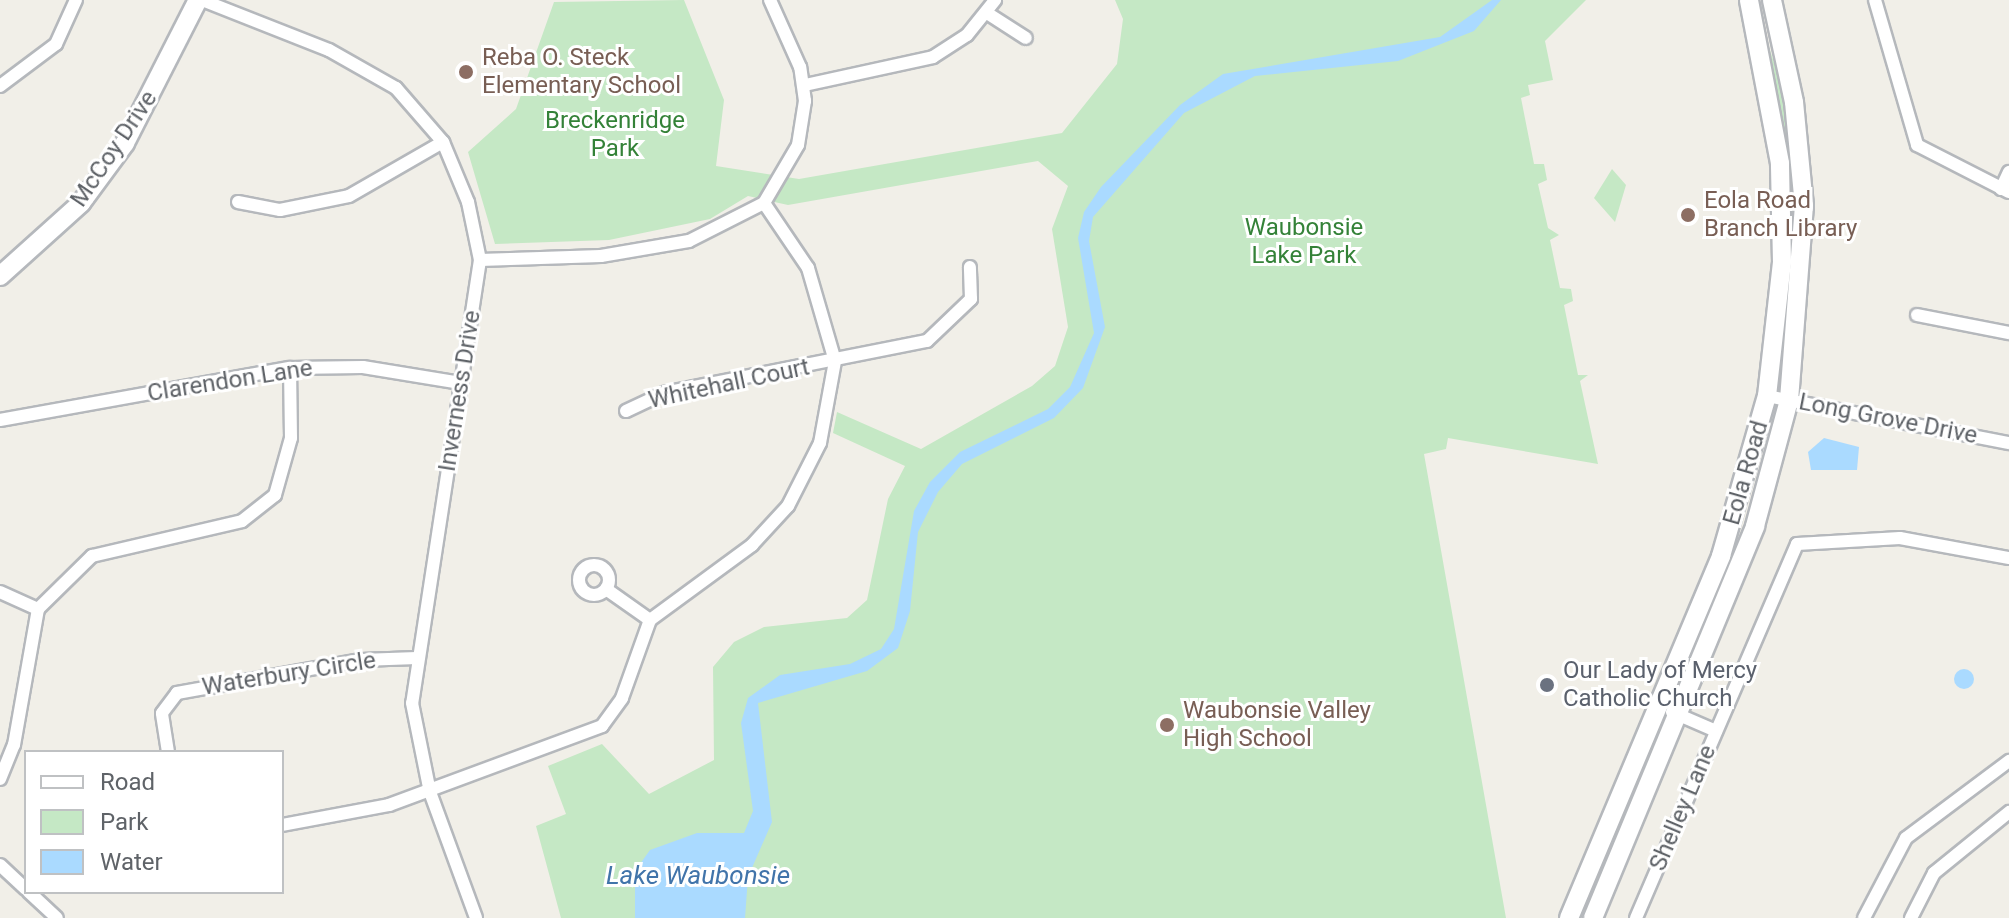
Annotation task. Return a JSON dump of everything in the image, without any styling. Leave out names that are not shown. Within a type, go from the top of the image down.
[{"type":"main road","name":"McCoy Drive","points":[[0,276],[81,203],[125,143],[200,0]]},
{"type":"main road","name":"Eola Road","points":[[1569,918],[1742,498],[1767,396],[1780,304],[1781,193],[1749,0]]},
{"type":"main road","name":"Eola Road","points":[[1593,918],[1755,526],[1789,400],[1804,206],[1794,102],[1772,0]]},
{"type":"street","points":[[0,86],[56,44],[76,0]]},
{"type":"street","name":"Inverness Drive","points":[[200,0],[378,75],[443,142],[464,187],[480,260],[417,658],[413,728],[430,792],[476,918]]},
{"type":"street","points":[[480,260],[601,256],[689,241],[764,203],[798,145],[805,85],[770,0]]},
{"type":"street","points":[[805,85],[933,57],[987,13],[995,0]]},
{"type":"street","points":[[1875,0],[1909,132],[1937,159],[2005,190],[2009,172]]},
{"type":"street","points":[[987,13],[1026,38]]},
{"type":"street","points":[[238,202],[280,210],[349,196],[443,142]]},
{"type":"street","points":[[284,825],[430,792],[602,726],[622,698],[650,620],[752,545],[788,506],[820,443],[835,361],[815,282],[764,203]]},
{"type":"street","name":"Whitehall Court","points":[[626,411],[664,393],[835,361],[937,335],[971,299],[970,267]]},
{"type":"street","points":[[1917,315],[2009,333]]},
{"type":"street","name":"Clarendon Lane","points":[[0,420],[290,368],[363,367],[461,383]]},
{"type":"street","points":[[0,779],[14,745],[38,609],[92,556],[242,521],[275,495],[291,438],[290,368]]},
{"type":"street","name":"Long Grove Drive","points":[[1767,396],[2009,443]]},
{"type":"street","name":"Shelley Lane","points":[[1636,918],[1797,544],[1900,538],[2009,558]]},
{"type":"street","points":[[606,589],[650,620]]},
{"type":"street","points":[[0,592],[38,609]]},
{"type":"street","name":"Waterbury Circle","points":[[168,750],[162,713],[177,693],[361,660],[417,658]]},
{"type":"street","points":[[1658,706],[1716,731]]},
{"type":"street","points":[[1864,918],[1906,838],[2009,761]]},
{"type":"street","points":[[1911,918],[1934,873],[2009,812]]},
{"type":"street","points":[[0,865],[24,886]]},
{"type":"street","points":[[32,894],[57,918]]},
{"type":"green space","points":[[684,0],[724,100],[716,166],[799,179],[1062,133],[1117,64],[1123,19],[1115,0],[1586,0],[1545,41],[1553,80],[1528,85],[1530,95],[1521,98],[1534,164],[1544,164],[1547,180],[1538,184],[1548,228],[1559,235],[1550,240],[1560,288],[1571,289],[1573,301],[1564,305],[1578,375],[1588,375],[1580,381],[1598,464],[1448,438],[1446,449],[1424,454],[1506,918],[561,918],[536,826],[566,814],[548,766],[602,744],[649,794],[714,760],[713,667],[734,642],[764,627],[847,618],[867,600],[888,499],[905,466],[833,433],[837,412],[921,449],[1032,386],[1055,366],[1068,327],[1052,229],[1068,186],[1038,161],[788,205],[748,196],[710,219],[609,240],[495,244],[468,152],[516,109],[554,2]]},
{"type":"green space","points":[[1766,38],[1785,96],[1796,197],[1794,273]]},
{"type":"green space","points":[[1612,169],[1626,185],[1615,222],[1594,198]]},
{"type":"green space","points":[[1619,822],[1614,845],[1586,917],[1594,877]]},
{"type":"water","name":"Lake Waubonsie","points":[[1492,0],[1501,0],[1474,31],[1398,61],[1255,76],[1184,113],[1093,217],[1089,241],[1105,327],[1083,388],[1054,418],[962,464],[938,492],[918,532],[910,611],[898,648],[867,671],[758,703],[772,822],[748,877],[745,918],[635,918],[635,871],[650,850],[697,833],[744,833],[753,811],[741,723],[748,698],[780,675],[850,664],[881,649],[894,629],[914,511],[930,482],[960,452],[1048,409],[1070,387],[1094,333],[1078,238],[1084,212],[1101,187],[1180,105],[1223,74],[1440,37]]},
{"type":"water","points":[[1824,438],[1859,447],[1857,470],[1811,470],[1808,452]]},
{"type":"water","points":[[1964,669],[1971,672],[1974,679],[1971,686],[1964,689],[1957,686],[1954,679],[1957,672]]},
{"type":"place","name":"Reba O. Steck Elementary School","points":[[466,72]]},
{"type":"place","name":"Eola Road Branch Library","points":[[1688,215]]},
{"type":"place","name":"Our Lady of Mercy Catholic Church","points":[[1547,685]]},
{"type":"place","name":"Waubonsie Valley High School","points":[[1167,725]]},
{"type":"park label","name":"Breckenridge Park","points":[[615,135]]},
{"type":"park label","name":"Waubonsie Lake Park","points":[[1304,242]]}]
